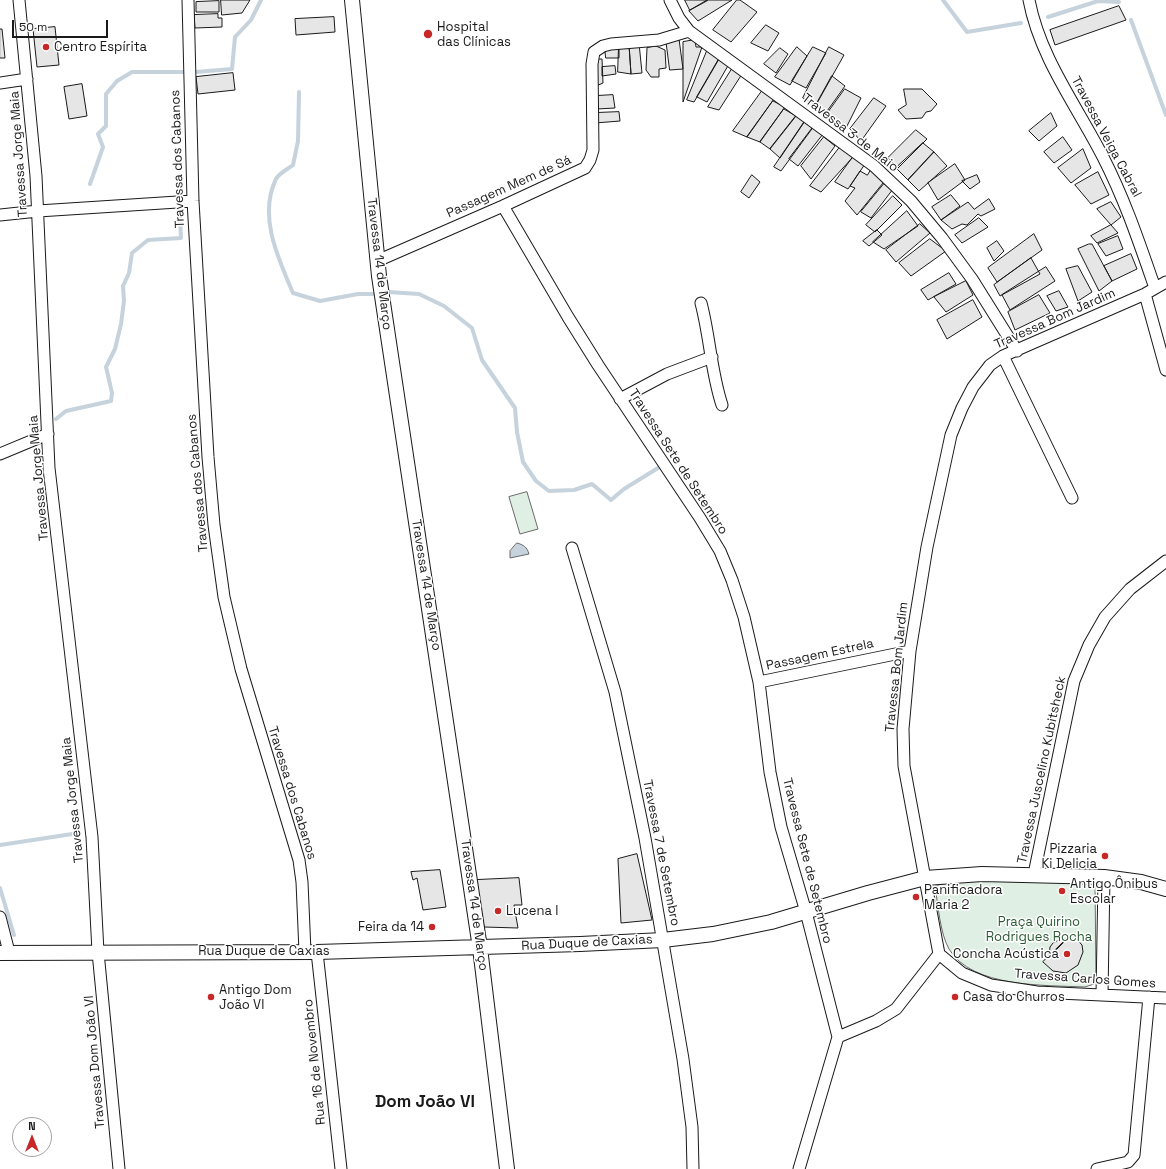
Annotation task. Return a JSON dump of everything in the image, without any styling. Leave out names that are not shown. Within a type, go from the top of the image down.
[{"type":"street","name":"Travessa Jorge Maia","points":[[19,0],[35,161],[48,434],[53,507],[92,837],[98,952]]},
{"type":"street","name":"Travessa dos Cabanos","points":[[188,0],[192,201],[208,457],[219,560],[224,597],[241,669],[299,860],[311,952]]},
{"type":"street","name":"Travessa 14 de Março","points":[[352,0],[377,261],[480,948],[507,1169]]},
{"type":"street","name":"Travessa 3 de Maio","points":[[670,0],[679,18],[689,31],[874,166],[911,201],[942,238],[972,279],[1017,351]]},
{"type":"street","name":"Travessa Veiga Cabral","points":[[1029,0],[1032,15],[1052,65],[1103,156],[1129,211],[1155,288]]},
{"type":"street","name":"Passagem Mem de Sá","points":[[377,261],[503,206],[585,168],[590,160],[592,150],[592,57],[598,48],[611,44],[659,40],[689,31]]},
{"type":"street","points":[[0,83],[27,79]]},
{"type":"street","points":[[0,215],[38,211],[192,201]]},
{"type":"street","name":"Travessa Sete de Setembro","points":[[503,206],[568,318],[620,399],[700,518],[720,552],[732,580],[744,617],[760,682],[775,800],[838,1037]]},
{"type":"street","name":"Travessa Bom Jardim","points":[[939,954],[904,766],[903,729],[910,650],[927,547],[951,435],[962,408],[973,388],[990,365],[1003,356],[1145,294],[1166,282]]},
{"type":"street","points":[[1145,294],[1166,370]]},
{"type":"street","points":[[701,303],[712,357],[715,381],[722,405]]},
{"type":"street","points":[[1003,356],[1072,498]]},
{"type":"street","points":[[620,399],[667,374],[712,357]]},
{"type":"street","points":[[0,454],[48,434]]},
{"type":"street","name":"Travessa 7 de Setembro","points":[[572,548],[615,692],[645,838],[688,1095],[693,1169]]},
{"type":"street","name":"Travessa Juscelino Kubitsheck","points":[[1034,874],[1074,681],[1089,645],[1105,617],[1130,588],[1166,561]]},
{"type":"street","name":"Passagem Estrela","points":[[760,682],[910,650]]},
{"type":"street","name":"Rua Duque de Caxias","points":[[4,953],[311,952],[480,948],[663,940],[738,929],[806,912],[868,893],[925,878],[982,874],[1034,874],[1104,877],[1141,882],[1166,889]]},
{"type":"street","points":[[1102,995],[1104,877]]},
{"type":"street","points":[[0,917],[4,953]]},
{"type":"street","name":"Travessa Dom João VI","points":[[98,952],[119,1169]]},
{"type":"street","name":"Rua 16 de Novembro","points":[[311,952],[341,1169]]},
{"type":"street","points":[[799,1169],[838,1037],[876,1022],[896,1009],[939,954]]},
{"type":"street","name":"Travessa Carlos Gomes","points":[[939,954],[962,973],[991,986],[1037,992],[1166,998]]},
{"type":"street","points":[[1096,1169],[1128,1162],[1134,1155],[1149,997]]},
{"type":"green space","points":[[527,492],[538,529],[520,534],[509,497]]},
{"type":"green space","name":"Praça Quirino Rodrigues Rocha","points":[[963,880],[1095,882],[1096,980],[1094,984],[1085,987],[1050,986],[1011,982],[992,978],[974,971],[960,962],[949,949],[943,935],[935,886]]},
{"type":"shaded area","points":[[517,543],[525,547],[529,554],[510,558],[510,551]]},
{"type":"building","points":[[221,0],[250,0],[242,13],[222,15]]},
{"type":"building","points":[[685,0],[707,0],[690,10]]},
{"type":"building","points":[[709,0],[732,0],[698,21],[689,11]]},
{"type":"building","points":[[737,0],[740,0],[757,12],[731,42],[713,30]]},
{"type":"building","points":[[219,1],[219,12],[196,12],[196,2]]},
{"type":"building","points":[[1119,6],[1126,20],[1055,45],[1050,30]]},
{"type":"building","points":[[218,14],[218,18],[222,18],[222,27],[195,28],[194,15]]},
{"type":"building","points":[[334,17],[335,32],[296,35],[295,19]]},
{"type":"building","points":[[766,25],[779,33],[768,51],[751,43]]},
{"type":"building","name":"Centro Espírita","points":[[55,27],[59,65],[37,67],[33,29]]},
{"type":"building","points":[[0,29],[2,29],[5,58],[0,58]]},
{"type":"building","points":[[666,39],[679,39],[683,69],[670,70]]},
{"type":"building","points":[[695,40],[696,47],[702,47],[683,102],[683,42]]},
{"type":"building","points":[[639,43],[642,73],[631,74],[629,45]]},
{"type":"building","points":[[619,45],[629,45],[631,74],[618,72]]},
{"type":"building","points":[[656,46],[665,50],[666,68],[659,69],[659,77],[651,77],[646,70],[647,48]]},
{"type":"building","points":[[605,47],[619,49],[619,58],[606,58]]},
{"type":"building","points":[[797,47],[807,56],[790,85],[775,77]]},
{"type":"building","points":[[813,47],[826,53],[806,88],[792,81]]},
{"type":"building","points":[[829,47],[844,55],[816,105],[803,98]]},
{"type":"building","points":[[780,48],[788,54],[776,73],[764,64]]},
{"type":"building","points":[[707,51],[719,59],[694,102],[687,100]]},
{"type":"building","points":[[593,59],[602,59],[603,83],[596,86]]},
{"type":"building","points":[[719,59],[729,64],[707,102],[697,97]]},
{"type":"building","points":[[615,66],[616,74],[602,76],[602,67]]},
{"type":"building","points":[[732,69],[742,74],[719,110],[708,107]]},
{"type":"building","points":[[233,73],[235,90],[198,94],[196,77]]},
{"type":"building","points":[[832,76],[845,86],[825,114],[816,105]]},
{"type":"building","points":[[82,84],[87,116],[69,119],[64,87]]},
{"type":"building","points":[[845,89],[861,98],[846,128],[827,114]]},
{"type":"building","points":[[904,89],[922,89],[937,104],[931,111],[926,112],[922,118],[906,119],[898,110],[906,105]]},
{"type":"building","points":[[762,91],[774,99],[747,137],[733,131]]},
{"type":"building","points":[[613,95],[615,108],[597,109],[596,96]]},
{"type":"building","points":[[874,98],[886,106],[861,141],[850,129]]},
{"type":"building","points":[[773,101],[785,107],[760,142],[747,137]]},
{"type":"building","points":[[784,109],[796,116],[770,149],[760,142]]},
{"type":"building","points":[[619,112],[620,121],[595,123],[595,113]]},
{"type":"building","points":[[1051,113],[1057,126],[1039,141],[1029,131]]},
{"type":"building","points":[[796,116],[805,121],[780,158],[770,149]]},
{"type":"building","points":[[805,121],[814,126],[781,171],[774,167]]},
{"type":"building","points":[[814,126],[823,134],[798,166],[789,159]]},
{"type":"building","points":[[916,130],[927,139],[898,168],[888,158]]},
{"type":"building","points":[[824,137],[835,146],[811,179],[801,166]]},
{"type":"building","points":[[1063,137],[1072,150],[1054,163],[1044,152]]},
{"type":"building","points":[[923,143],[934,152],[908,180],[896,168]]},
{"type":"building","points":[[840,147],[853,157],[821,192],[810,186]]},
{"type":"building","points":[[1083,149],[1091,168],[1071,183],[1058,168]]},
{"type":"building","points":[[934,152],[947,166],[919,191],[908,180]]},
{"type":"building","points":[[853,157],[865,164],[848,189],[835,182]]},
{"type":"building","points":[[955,164],[965,180],[938,200],[928,183]]},
{"type":"building","points":[[871,170],[883,183],[857,215],[845,201],[855,188],[850,186],[860,171],[867,175]]},
{"type":"building","points":[[1098,172],[1109,195],[1091,204],[1075,185]]},
{"type":"building","points":[[752,175],[760,182],[749,198],[741,192]]},
{"type":"building","points":[[977,175],[980,182],[970,189],[962,181]]},
{"type":"building","points":[[884,184],[893,189],[871,218],[861,212]]},
{"type":"building","points":[[951,195],[960,206],[941,220],[932,207]]},
{"type":"building","points":[[893,196],[902,205],[875,232],[866,225]]},
{"type":"building","points":[[989,199],[995,209],[981,216],[978,214],[967,225],[962,224],[952,229],[941,220],[968,202],[974,209]]},
{"type":"building","points":[[1111,202],[1121,217],[1111,225],[1097,209]]},
{"type":"building","points":[[907,211],[918,226],[884,249],[873,242]]},
{"type":"building","points":[[979,218],[988,227],[962,243],[955,235]]},
{"type":"building","points":[[920,224],[930,233],[896,262],[886,250]]},
{"type":"building","points":[[1111,225],[1118,233],[1097,243],[1091,236]]},
{"type":"building","points":[[877,230],[882,235],[869,246],[863,241]]},
{"type":"building","points":[[1034,234],[1042,250],[997,282],[988,268]]},
{"type":"building","points":[[1118,236],[1123,249],[1106,256],[1098,244]]},
{"type":"building","points":[[930,239],[946,251],[911,276],[899,263]]},
{"type":"building","points":[[997,241],[1004,251],[994,261],[987,248]]},
{"type":"building","points":[[1092,244],[1112,281],[1099,291],[1078,249]]},
{"type":"building","points":[[1131,254],[1137,269],[1112,281],[1104,266]]},
{"type":"building","points":[[1031,258],[1040,274],[1000,296],[994,285]]},
{"type":"building","points":[[1078,266],[1092,292],[1078,301],[1066,269]]},
{"type":"building","points":[[1046,267],[1055,281],[1010,310],[1002,295]]},
{"type":"building","points":[[949,273],[956,284],[928,300],[921,290]]},
{"type":"building","points":[[966,281],[973,295],[946,312],[934,297]]},
{"type":"building","points":[[1059,291],[1068,307],[1056,311],[1047,296]]},
{"type":"building","points":[[1039,295],[1050,313],[1015,330],[1008,312]]},
{"type":"building","points":[[973,300],[982,317],[947,339],[937,320]]},
{"type":"building","points":[[637,854],[652,920],[621,923],[618,859]]},
{"type":"building","points":[[440,870],[446,907],[423,910],[417,878],[413,880],[411,872]]},
{"type":"building","points":[[519,878],[522,905],[514,905],[518,928],[484,927],[476,880]]},
{"type":"building","name":"Concha Acústica","points":[[1072,934],[1082,945],[1083,952],[1078,965],[1066,973],[1053,971],[1043,962]]},
{"type":"building","name":"Concha Acústica","points":[[1062,939],[1067,939],[1049,957],[1050,947],[1053,943]]},
{"type":"waterway","points":[[90,184],[103,147],[98,134],[106,126],[106,94],[117,81],[132,72],[196,72],[232,69],[235,37],[251,20],[261,0]]},
{"type":"waterway","points":[[943,0],[967,32],[1021,23]]},
{"type":"waterway","points":[[1048,17],[1098,1],[1119,2]]},
{"type":"waterway","points":[[1131,20],[1166,115]]},
{"type":"waterway","points":[[299,92],[298,141],[293,165],[277,177],[271,193],[269,208],[272,237],[281,266],[293,293],[320,301],[358,294],[373,294]]},
{"type":"waterway","points":[[56,419],[66,411],[111,401],[112,393],[106,367],[115,349],[121,324],[124,301],[123,286],[129,273],[132,253],[148,240],[181,238],[179,202]]},
{"type":"waterway","points":[[388,292],[419,294],[444,306],[472,328],[482,360],[515,408],[517,432],[523,462],[536,481],[549,491],[574,490],[592,484],[611,500],[624,489],[658,468]]},
{"type":"waterway","points":[[0,845],[79,833]]},
{"type":"waterway","points":[[0,888],[14,935]]},
{"type":"place","name":"Hospital das Clínicas","points":[[428,34]]},
{"type":"place","name":"Centro Espírita","points":[[46,47]]},
{"type":"place","name":"Pizzaria Ki Delicia","points":[[1105,856]]},
{"type":"place","name":"Antigo Ônibus Escolar","points":[[1062,891]]},
{"type":"place","name":"Panificadora Maria 2","points":[[916,897]]},
{"type":"place","name":"Lucena I","points":[[498,911]]},
{"type":"place","name":"Feira da 14","points":[[432,927]]},
{"type":"place","name":"Concha Acústica","points":[[1067,954]]},
{"type":"place","name":"Antigo Dom João VI","points":[[211,997]]},
{"type":"place","name":"Casa do Churros","points":[[955,997]]},
{"type":"district","name":"Dom João VI","points":[[425,1102]]}]
